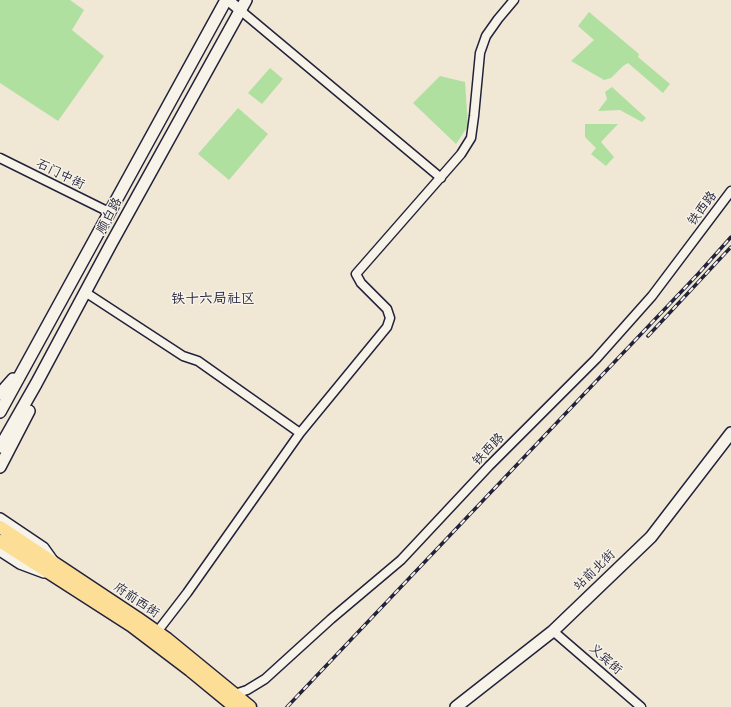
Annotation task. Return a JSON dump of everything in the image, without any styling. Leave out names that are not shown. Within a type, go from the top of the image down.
[{"type":"main road","name":"顺白路","points":[[0,412],[227,0]]},
{"type":"main road","name":"顺白路","points":[[0,447],[246,0]]},
{"type":"main road","points":[[0,394],[8,384],[22,372]]},
{"type":"main road","points":[[0,467],[31,407],[36,393],[36,384]]},
{"type":"main road","name":"站前北街","points":[[456,707],[553,630],[651,537],[731,433]]},
{"type":"main road","points":[[0,519],[43,548],[51,567],[34,569],[20,563],[0,550]]},
{"type":"main road","name":"府前西街","points":[[0,526],[51,567],[190,670],[235,707]]},
{"type":"main road","name":"府前西街","points":[[0,541],[51,567],[157,632],[250,707]]},
{"type":"street","points":[[227,0],[441,178]]},
{"type":"street","points":[[157,632],[187,593],[300,433],[388,327],[390,318],[387,308],[361,282],[356,274],[441,178],[461,154],[471,138],[480,53],[486,36],[514,0]]},
{"type":"street","name":"石门中街","points":[[0,158],[109,212]]},
{"type":"street","name":"铁西路","points":[[234,694],[247,690],[265,679],[331,619],[401,560],[489,466],[596,358],[652,296],[731,191]]},
{"type":"street","points":[[85,292],[183,356],[198,361],[300,433]]},
{"type":"street","name":"义宾街","points":[[553,630],[641,707]]},
{"type":"green space","points":[[0,0],[70,0],[84,10],[72,30],[104,56],[58,121],[0,83]]},
{"type":"green space","points":[[589,12],[639,54],[638,57],[670,84],[663,93],[628,63],[611,78],[604,80],[571,61],[594,40],[578,26]]},
{"type":"green space","points":[[270,68],[283,79],[262,104],[248,93]]},
{"type":"green space","points":[[440,76],[465,82],[468,126],[456,144],[413,103]]},
{"type":"green space","points":[[612,87],[646,118],[642,122],[620,110],[598,111],[607,99],[605,92]]},
{"type":"green space","points":[[238,108],[268,134],[229,180],[198,154]]},
{"type":"green space","points":[[585,124],[618,124],[601,142],[614,157],[606,166],[591,154],[596,148],[585,137]]},
{"type":"railway","points":[[287,707],[698,274],[731,237]]},
{"type":"railway","points":[[648,336],[731,247]]},
{"type":"district","name":"铁十六局社区","points":[[213,300]]}]
